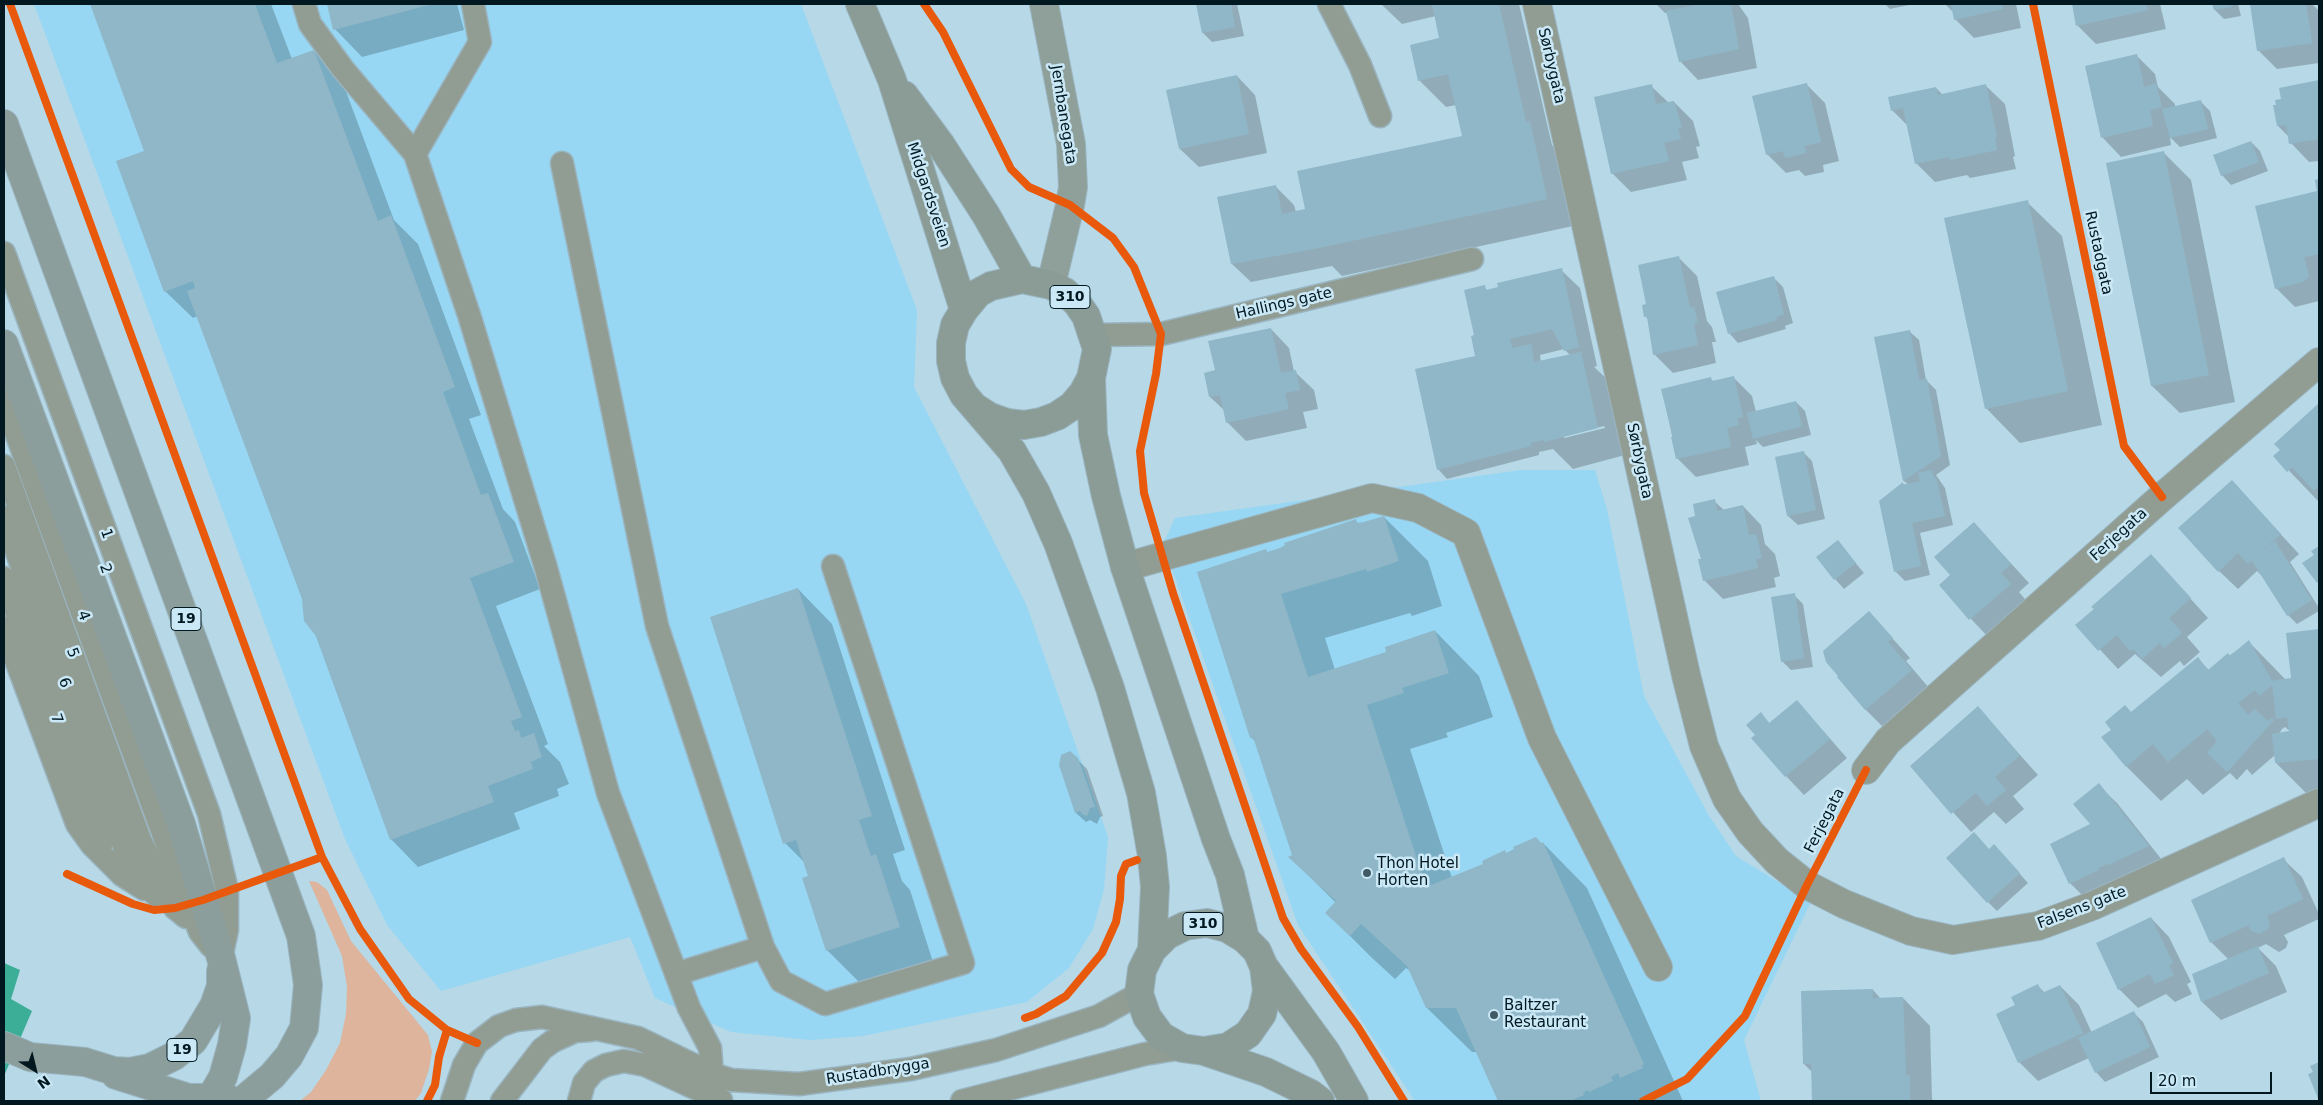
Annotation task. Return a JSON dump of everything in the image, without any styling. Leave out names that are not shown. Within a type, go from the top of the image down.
[{"type":"highway","name":"19","points":[[4,124],[301,936],[308,985],[304,1028],[289,1056],[272,1076],[242,1101]]},
{"type":"highway","name":"19","points":[[4,344],[181,824],[221,958],[236,1018],[223,1077],[210,1100]]},
{"type":"highway","name":"19","points":[[4,1046],[30,1057],[85,1062],[114,1071],[130,1072],[150,1068],[174,1056],[193,1041],[214,1006],[221,986],[221,958]]},
{"type":"highway","name":"19","points":[[85,1062],[163,1092],[189,1098],[210,1100],[246,1094],[272,1076]]},
{"type":"main road","name":"Midgardsveien","points":[[860,4],[892,80],[964,310]]},
{"type":"main road","name":"Jernbanegata","points":[[1044,4],[1071,144],[1072,187],[1070,205],[1051,285]]},
{"type":"main road","name":"Midgardsveien","points":[[892,80],[941,145],[986,215],[1022,279]]},
{"type":"main road","name":"310","points":[[1152,950],[1154,887],[1152,856],[1140,793],[1110,688],[1058,543],[1036,493],[1012,450],[964,394],[955,378],[951,361],[951,343],[955,325],[964,310],[978,294],[991,286],[1022,279],[1051,285],[1065,292],[1077,303],[1086,316],[1094,334],[1097,349],[1092,378],[1093,435],[1106,496],[1125,566],[1216,839],[1230,875],[1245,939]]},
{"type":"main road","name":"310","points":[[976,408],[990,417],[1007,423],[1024,425],[1041,422],[1058,416],[1072,406],[1092,378]]},
{"type":"main road","name":"310","points":[[1320,1101],[1311,1094],[1266,1072],[1193,1049],[1162,1036],[1147,1017],[1140,994],[1142,970],[1152,950],[1167,935],[1185,926],[1206,923],[1227,928],[1245,939],[1257,951],[1264,967],[1326,1052],[1354,1101]]},
{"type":"main road","name":"310","points":[[1193,1049],[1228,1046],[1248,1034],[1262,1014],[1267,991],[1264,967]]},
{"type":"street","name":"Sørbygata","points":[[1537,4],[1686,675],[1704,746],[1728,799],[1750,832],[1777,861],[1808,885]]},
{"type":"street","name":"Ferjegata","points":[[1866,770],[1888,741],[2162,497],[2319,362]]},
{"type":"street","points":[[1125,566],[1372,498],[1418,508],[1466,534],[1542,738],[1658,967]]},
{"type":"street","name":"Falsens gate","points":[[1808,885],[1844,904],[1911,931],[1954,940],[1988,936],[2038,926],[2092,906],[2319,803]]},
{"type":"lane","points":[[304,4],[310,24],[343,69],[415,154],[470,318],[532,522],[608,792],[689,1008],[710,1048],[712,1093]]},
{"type":"lane","points":[[415,154],[480,42],[473,4]]},
{"type":"lane","points":[[1329,4],[1360,65],[1380,116]]},
{"type":"lane","points":[[562,163],[657,626],[763,947],[782,981],[826,1004],[963,963],[833,566]]},
{"type":"lane","name":"1","points":[[4,253],[203,817]]},
{"type":"lane","name":"Hallings gate","points":[[1094,334],[1161,334],[1472,260]]},
{"type":"lane","name":"2","points":[[4,291],[203,817]]},
{"type":"lane","name":"4","points":[[4,400],[200,932]]},
{"type":"lane","name":"5","points":[[4,466],[124,850]]},
{"type":"lane","name":"6","points":[[4,517],[124,850]]},
{"type":"lane","name":"7","points":[[4,578],[124,850]]},
{"type":"lane","points":[[6,634],[77,824],[124,850],[144,882],[200,932],[221,958]]},
{"type":"lane","points":[[203,817],[227,890],[227,930],[221,958]]},
{"type":"lane","points":[[676,974],[763,947]]},
{"type":"lane","name":"Rustadbrygga","points":[[712,1093],[731,1080],[799,1084],[911,1069],[996,1050],[1079,1024],[1099,1016],[1140,994]]},
{"type":"lane","name":"Rustadbrygga","points":[[452,1101],[464,1064],[476,1043],[499,1026],[516,1020],[542,1017],[638,1038],[712,1093]]},
{"type":"lane","name":"Rustadbrygga","points":[[502,1101],[542,1049],[553,1041],[575,1031],[614,1032]]},
{"type":"lane","points":[[962,1101],[1145,1054],[1193,1049]]},
{"type":"lane","name":"Rustadbrygga","points":[[579,1101],[584,1083],[594,1072],[606,1065],[624,1060],[646,1065],[712,1093]]},
{"type":"shaded area","points":[[34,4],[801,4],[917,310],[914,387],[1026,604],[1108,837],[1104,889],[1093,929],[1069,968],[1027,1002],[863,1036],[810,1040],[731,1032],[655,998],[630,937],[441,991],[387,925],[345,839]]},
{"type":"shaded area","points":[[1521,470],[1595,470],[1607,509],[1644,696],[1708,814],[1736,856],[1811,902],[1744,1040],[1761,1101],[1415,1101],[1298,925],[1163,544],[1175,518]]},
{"type":"shaded area","points":[[309,881],[317,882],[327,890],[351,941],[428,1035],[432,1052],[429,1069],[421,1093],[415,1101],[300,1101],[311,1092],[326,1070],[340,1043],[346,1014],[347,987],[342,956]]},
{"type":"shaded area","points":[[4,963],[20,970],[11,999],[32,1011],[4,1076]]},
{"type":"building","points":[[90,4],[255,4],[277,63],[314,50],[378,221],[391,215],[455,387],[443,392],[481,495],[488,493],[514,562],[470,578],[522,717],[511,721],[515,731],[519,730],[521,738],[534,733],[542,757],[531,762],[533,769],[488,786],[494,802],[390,840],[316,636],[304,621],[302,599],[187,291],[195,288],[193,281],[164,292],[116,161],[144,151]]},
{"type":"building","points":[[327,4],[433,4],[333,30]]},
{"type":"building","points":[[1196,4],[1231,4],[1235,27],[1202,33]]},
{"type":"building","points":[[1432,4],[1499,4],[1526,122],[1530,121],[1547,199],[1314,249],[1231,264],[1217,197],[1276,185],[1282,214],[1305,209],[1297,171],[1462,136],[1448,74],[1418,81],[1410,45],[1439,38]]},
{"type":"building","points":[[1701,4],[1731,4],[1739,49],[1679,62],[1666,11]]},
{"type":"building","points":[[1951,4],[2002,4],[2003,9],[1954,20]]},
{"type":"building","points":[[2072,4],[2146,4],[2148,10],[2076,26]]},
{"type":"building","points":[[2212,4],[2231,4],[2232,7],[2214,10]]},
{"type":"building","points":[[2250,4],[2306,4],[2312,43],[2257,51]]},
{"type":"building","points":[[2137,54],[2144,87],[2156,83],[2162,107],[2150,110],[2153,126],[2101,138],[2085,66]]},
{"type":"building","points":[[1237,75],[1249,134],[1179,149],[1166,90]]},
{"type":"building","points":[[2319,80],[2319,139],[2289,144],[2286,125],[2277,126],[2273,105],[2276,105],[2275,100],[2281,99],[2279,88]]},
{"type":"building","points":[[1807,83],[1821,142],[1804,146],[1806,153],[1785,158],[1783,151],[1766,155],[1752,96]]},
{"type":"building","points":[[1652,84],[1656,104],[1674,101],[1682,127],[1678,129],[1681,139],[1664,143],[1669,161],[1611,174],[1594,97]]},
{"type":"building","points":[[1986,84],[1997,137],[1995,138],[1997,150],[1950,160],[1949,157],[1915,164],[1903,108],[1891,111],[1888,97],[1936,87],[1938,95]]},
{"type":"building","points":[[2201,100],[2208,129],[2170,138],[2162,109]]},
{"type":"building","points":[[2251,141],[2259,162],[2221,176],[2213,155]]},
{"type":"building","points":[[2164,151],[2209,375],[2151,386],[2106,163]]},
{"type":"building","points":[[2319,179],[2319,254],[2304,257],[2309,276],[2303,282],[2275,289],[2255,206],[2317,191],[2315,180]]},
{"type":"building","points":[[2028,200],[2068,391],[1985,409],[1944,218]]},
{"type":"building","points":[[1679,256],[1690,308],[1694,307],[1698,323],[1694,324],[1698,345],[1653,355],[1647,317],[1644,317],[1642,305],[1646,304],[1638,265]]},
{"type":"building","points":[[1562,268],[1579,347],[1564,351],[1552,329],[1510,339],[1512,348],[1531,344],[1534,362],[1581,352],[1598,428],[1544,442],[1544,440],[1530,443],[1531,446],[1437,470],[1415,369],[1475,356],[1471,336],[1474,335],[1464,290],[1485,285],[1486,290],[1498,287],[1497,283]]},
{"type":"building","points":[[1774,276],[1784,314],[1776,317],[1777,320],[1728,334],[1716,292]]},
{"type":"building","points":[[1271,328],[1281,373],[1296,370],[1300,390],[1285,393],[1289,409],[1226,423],[1220,395],[1209,397],[1204,373],[1215,370],[1208,341]]},
{"type":"building","points":[[1910,330],[1919,380],[1927,379],[1941,456],[1903,481],[1874,337]]},
{"type":"building","points":[[1734,376],[1743,417],[1737,418],[1739,425],[1727,428],[1731,447],[1676,459],[1671,437],[1673,437],[1661,389],[1711,377],[1712,381]]},
{"type":"building","points":[[1796,401],[1802,426],[1753,439],[1747,413]]},
{"type":"building","points":[[2319,403],[2319,485],[2314,491],[2292,467],[2287,472],[2273,456],[2280,450],[2274,444]]},
{"type":"building","points":[[1804,451],[1816,510],[1787,516],[1775,457]]},
{"type":"building","points":[[1932,470],[1934,478],[1936,478],[1945,516],[1912,523],[1921,566],[1894,572],[1879,501],[1903,482],[1903,485],[1920,481],[1918,473]]},
{"type":"building","points":[[2232,480],[2281,534],[2257,556],[2275,541],[2312,600],[2287,616],[2252,561],[2248,564],[2238,553],[2218,572],[2178,528]]},
{"type":"building","points":[[1715,499],[1717,511],[1743,505],[1749,535],[1756,534],[1762,558],[1756,559],[1758,568],[1703,581],[1698,559],[1701,559],[1688,518],[1695,516],[1693,504]]},
{"type":"building","points":[[1384,516],[1399,561],[1367,572],[1366,569],[1281,594],[1308,677],[1386,652],[1385,647],[1435,630],[1449,673],[1402,688],[1404,693],[1367,705],[1426,887],[1483,864],[1482,861],[1505,850],[1506,853],[1514,849],[1513,847],[1536,837],[1541,843],[1543,842],[1644,1064],[1642,1065],[1643,1068],[1620,1078],[1618,1073],[1611,1077],[1613,1081],[1589,1092],[1588,1090],[1583,1093],[1584,1095],[1570,1101],[1498,1101],[1456,1008],[1426,1008],[1407,966],[1361,924],[1350,936],[1325,913],[1336,901],[1288,857],[1292,855],[1253,737],[1250,738],[1197,572],[1266,549],[1267,552],[1280,548],[1285,545],[1284,543],[1356,519],[1357,523]]},
{"type":"building","points":[[1974,522],[2011,564],[2001,573],[2011,584],[1969,620],[1939,585],[1950,575],[1934,557]]},
{"type":"building","points":[[1838,540],[1856,563],[1834,580],[1816,557]]},
{"type":"building","points":[[2319,546],[2319,581],[2317,583],[2302,563],[2314,555],[2311,551]]},
{"type":"building","points":[[2151,554],[2191,598],[2169,618],[2182,633],[2164,648],[2160,643],[2142,659],[2133,649],[2130,651],[2117,635],[2098,651],[2075,625],[2094,609],[2091,607]]},
{"type":"building","points":[[798,588],[872,816],[859,820],[871,856],[876,854],[900,927],[826,951],[802,878],[808,876],[796,840],[783,844],[710,617]]},
{"type":"building","points":[[1795,593],[1804,658],[1781,662],[1771,597]]},
{"type":"building","points":[[1869,611],[1893,638],[1888,642],[1912,670],[1865,710],[1826,662],[1823,651]]},
{"type":"building","points":[[2319,629],[2319,759],[2275,763],[2272,734],[2289,731],[2287,717],[2276,719],[2272,685],[2259,696],[2255,690],[2238,703],[2248,715],[2255,709],[2268,721],[2272,718],[2274,720],[2227,772],[2207,753],[2217,741],[2207,729],[2168,762],[2153,744],[2126,767],[2101,737],[2111,730],[2105,722],[2125,705],[2131,712],[2198,657],[2208,670],[2228,653],[2230,656],[2249,640],[2272,681],[2291,678],[2286,633]]},
{"type":"building","points":[[1797,700],[1830,739],[1785,777],[1751,738],[1755,735],[1746,725],[1761,712],[1769,723]]},
{"type":"building","points":[[1978,706],[2020,755],[1995,777],[2006,790],[1987,806],[1976,793],[1951,814],[1910,766]]},
{"type":"building","points":[[1070,751],[1078,758],[1095,807],[1090,808],[1087,816],[1080,811],[1075,813],[1059,765],[1061,755]]},
{"type":"building","points":[[2099,783],[2149,846],[2098,868],[2099,870],[2069,884],[2050,844],[2090,824],[2073,804]]},
{"type":"building","points":[[1974,832],[1989,849],[1994,844],[2020,873],[1987,903],[1946,858]]},
{"type":"building","points":[[2284,857],[2303,899],[2267,916],[2270,923],[2268,929],[2259,934],[2250,930],[2249,925],[2210,943],[2191,900]]},
{"type":"building","points":[[2151,917],[2173,963],[2169,965],[2174,975],[2155,984],[2150,974],[2118,990],[2096,943]]},
{"type":"building","points":[[2258,946],[2269,973],[2201,1002],[2192,974]]},
{"type":"building","points":[[2038,984],[2042,993],[2060,985],[2083,1033],[2018,1063],[1996,1014],[2015,1005],[2011,997]]},
{"type":"building","points":[[1873,989],[1873,998],[1903,997],[1906,1075],[1910,1075],[1910,1101],[1812,1101],[1811,1064],[1803,1064],[1801,991]]},
{"type":"building","points":[[2134,1011],[2150,1047],[2095,1073],[2078,1038]]},
{"type":"building","points":[[2319,1062],[2319,1101],[2308,1074],[2313,1072],[2310,1066]]},
{"type":"cycle path","points":[[10,4],[322,857],[360,929],[409,999],[447,1030],[477,1043]]},
{"type":"cycle path","points":[[924,4],[943,32],[1011,169],[1029,187],[1070,205],[1113,238],[1134,267],[1161,334],[1156,374],[1140,451],[1144,493],[1173,593],[1283,918],[1301,949],[1358,1027],[1404,1101]]},
{"type":"cycle path","name":"Rustadgata","points":[[2033,4],[2124,446],[2162,497]]},
{"type":"cycle path","points":[[1643,1101],[1687,1079],[1745,1016],[1807,885],[1866,770]]},
{"type":"cycle path","points":[[67,874],[133,904],[154,910],[175,908],[203,900],[322,857]]},
{"type":"cycle path","points":[[1025,1018],[1036,1014],[1066,996],[1102,953],[1116,922],[1121,876],[1126,864],[1137,860]]},
{"type":"cycle path","points":[[427,1101],[435,1085],[439,1057],[447,1030]]},
{"type":"place","name":"Thon Hotel Horten","points":[[1367,873]]},
{"type":"place","name":"Baltzer Restaurant","points":[[1494,1015]]}]
